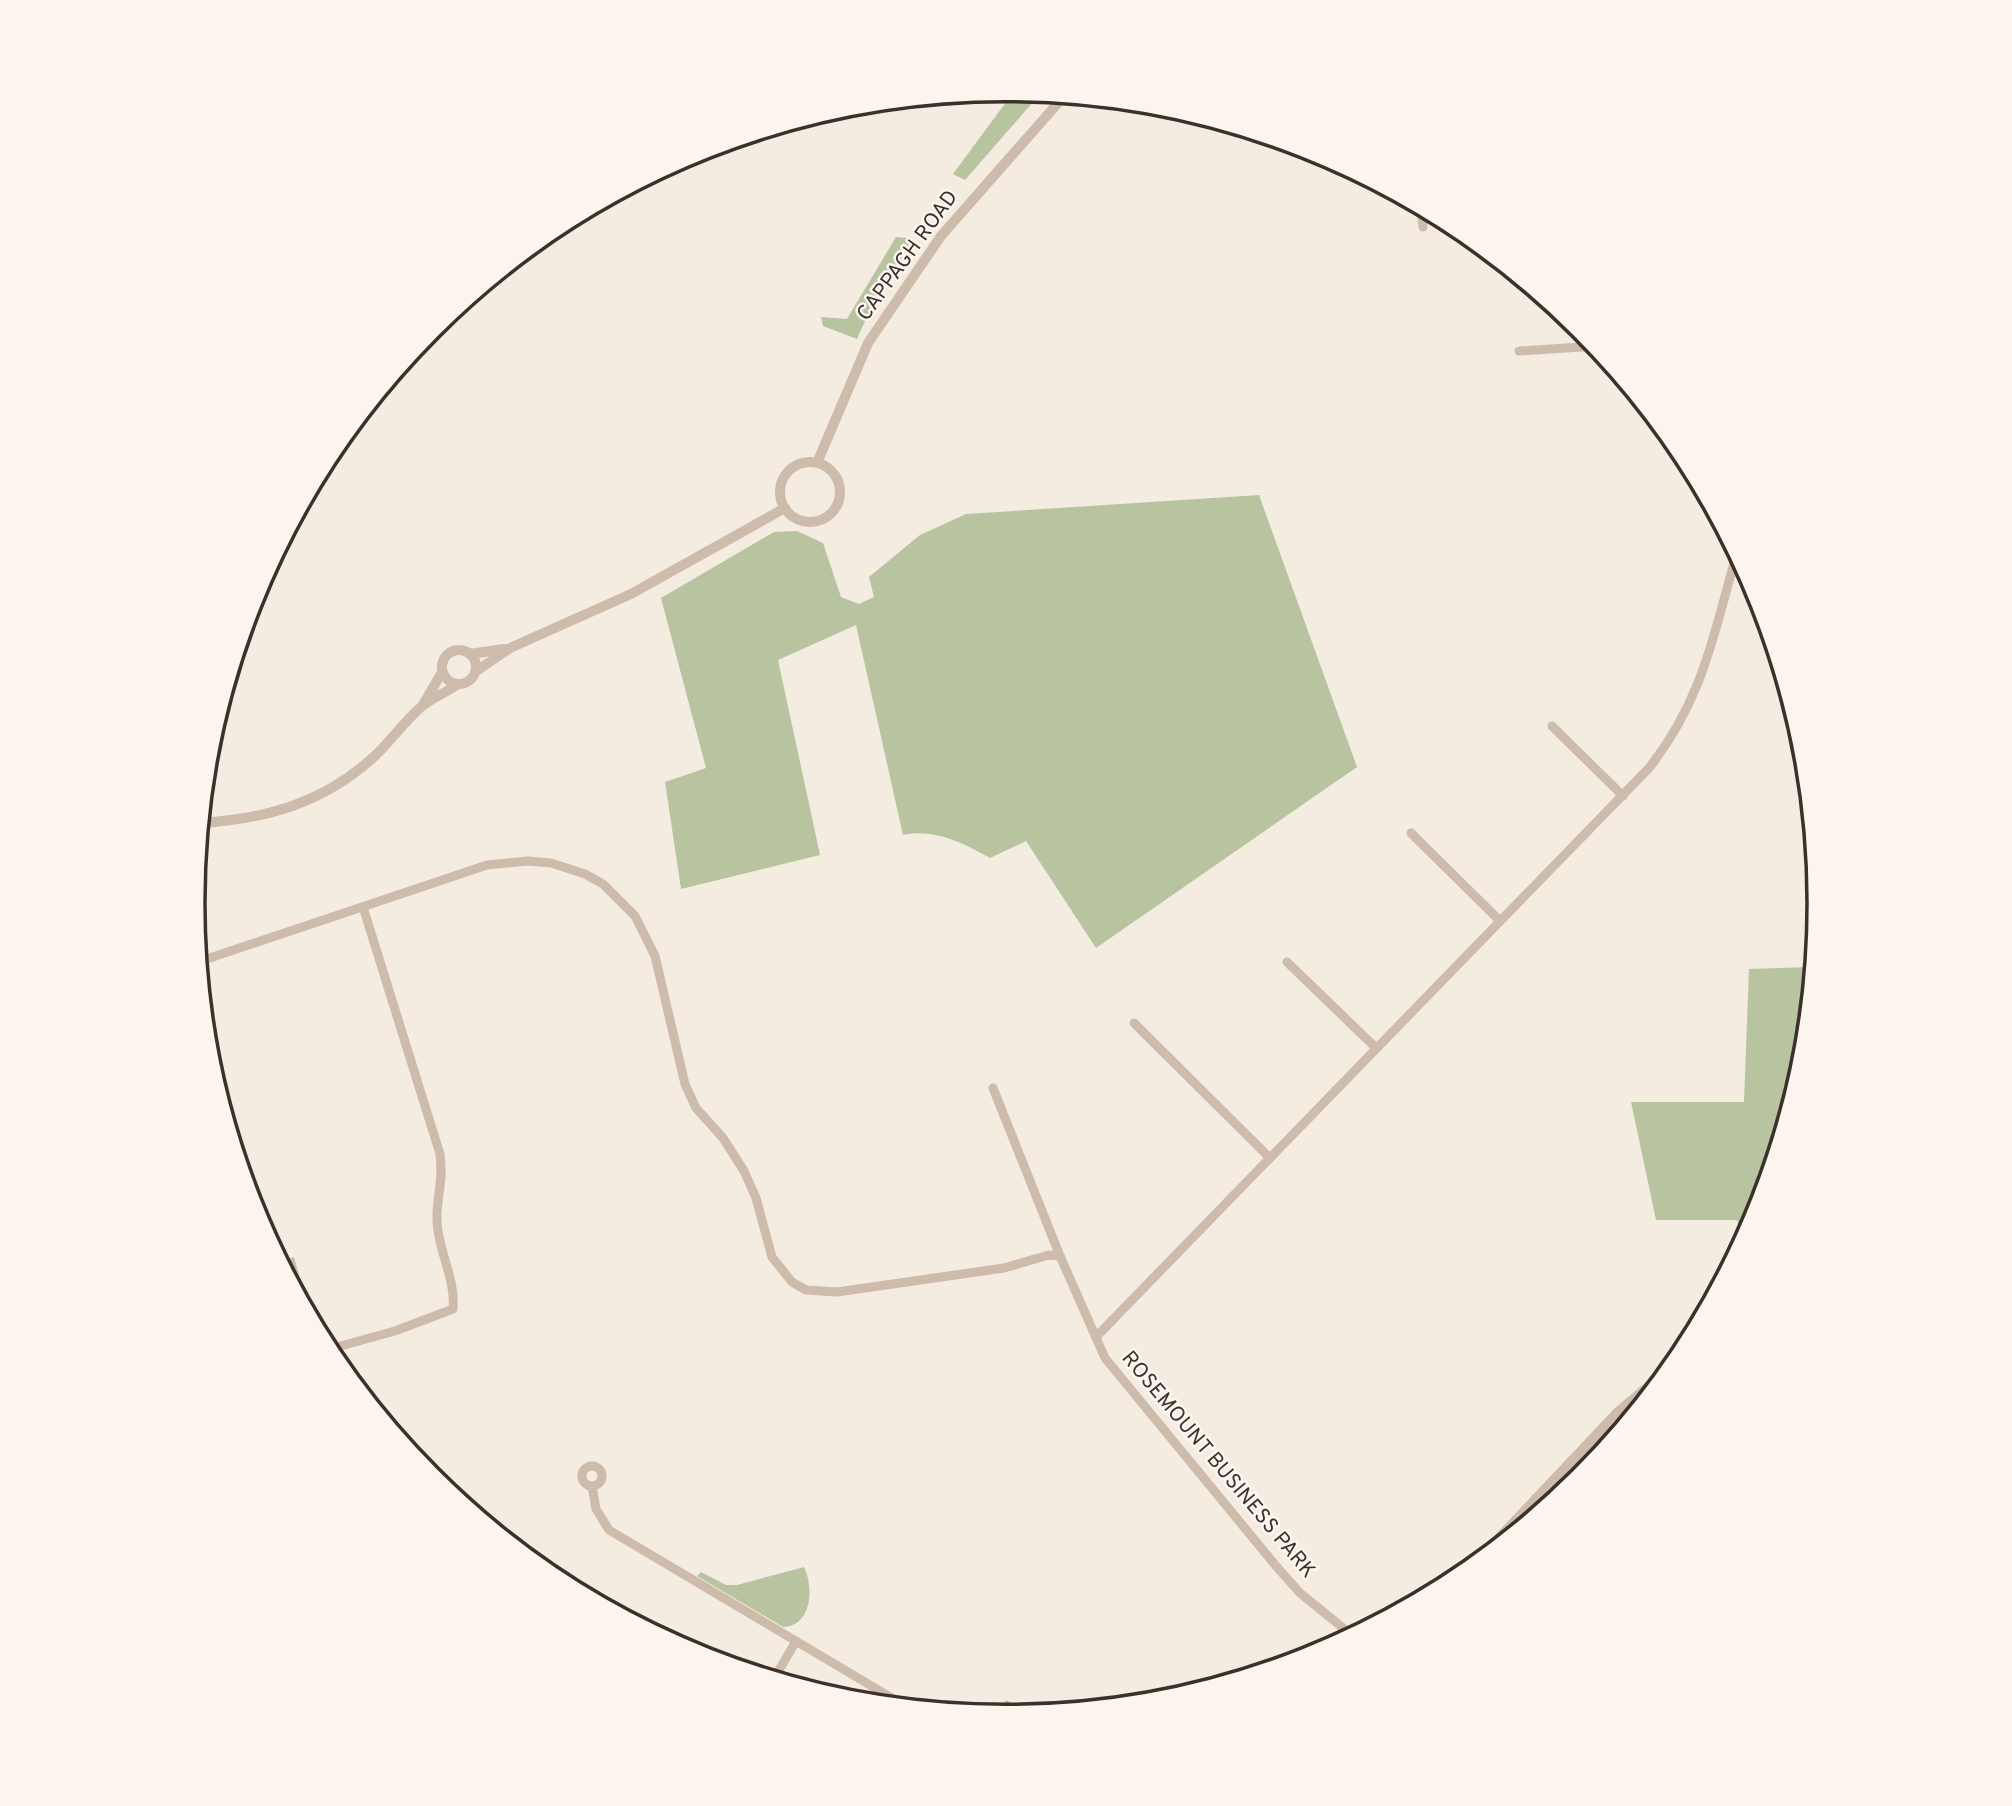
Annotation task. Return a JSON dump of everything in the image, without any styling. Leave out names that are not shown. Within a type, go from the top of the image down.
[{"type":"street","name":"CAPPAGH ROAD","points":[[817,463],[868,343],[941,236],[1058,103]]},
{"type":"street","points":[[1422,219],[1423,227]]},
{"type":"street","points":[[1519,351],[1583,347]]},
{"type":"street","points":[[817,463],[836,476],[840,486],[837,505],[825,518],[815,522],[797,519],[785,508],[780,489],[783,479],[798,465],[817,463]]},
{"type":"street","points":[[423,705],[468,681],[510,648],[631,594],[785,508]]},
{"type":"street","points":[[1096,1337],[1375,1047],[1623,796],[1666,747],[1691,705],[1702,680],[1733,567]]},
{"type":"street","points":[[209,822],[275,814],[340,783],[376,755],[423,705],[442,672],[442,662],[448,653],[458,649],[470,654],[510,648]]},
{"type":"street","points":[[470,654],[475,662],[475,673]]},
{"type":"street","points":[[442,672],[448,680],[458,684]]},
{"type":"street","points":[[1552,726],[1623,796]]},
{"type":"street","points":[[1411,833],[1500,920]]},
{"type":"street","points":[[206,959],[487,865],[528,861],[551,863],[584,874],[620,899],[648,938],[655,956],[685,1084],[696,1108],[723,1138],[744,1171],[756,1198],[772,1257],[780,1271],[806,1290],[837,1292],[1004,1268],[1049,1255],[1060,1256]]},
{"type":"street","points":[[339,1347],[395,1331],[453,1309],[454,1297],[440,1244],[437,1218],[443,1179],[440,1154],[363,907]]},
{"type":"street","points":[[1287,962],[1375,1047]]},
{"type":"street","points":[[1133,1023],[1269,1158]]},
{"type":"street","name":"ROSEMOUNT BUSINESS PARK","points":[[993,1088],[1060,1256],[1105,1358],[1276,1566],[1300,1592],[1344,1629]]},
{"type":"street","points":[[1513,1524],[1618,1412],[1640,1393]]},
{"type":"street","points":[[592,1486],[596,1509],[609,1530],[888,1696]]},
{"type":"street","points":[[779,1671],[796,1641]]},
{"type":"green space","points":[[1006,102],[1033,103],[965,180],[953,174]]},
{"type":"green space","points":[[896,237],[909,238],[909,257],[885,285],[857,339],[823,326],[821,317],[847,319]]},
{"type":"green space","points":[[1259,495],[1357,767],[1096,948],[1026,841],[990,858],[959,842],[937,835],[903,835],[856,625],[778,660],[820,855],[681,889],[665,782],[706,768],[661,598],[774,532],[797,531],[823,543],[841,597],[859,604],[874,597],[869,577],[920,535],[966,514]]},
{"type":"green space","points":[[1805,967],[1792,1059],[1765,1161],[1739,1225],[1737,1220],[1656,1220],[1631,1102],[1744,1102],[1749,969]]},
{"type":"green space","points":[[294,1257],[302,1284],[288,1259]]},
{"type":"green space","points":[[804,1567],[809,1585],[805,1613],[793,1625],[783,1627],[697,1576],[701,1572],[726,1585],[737,1585]]}]
